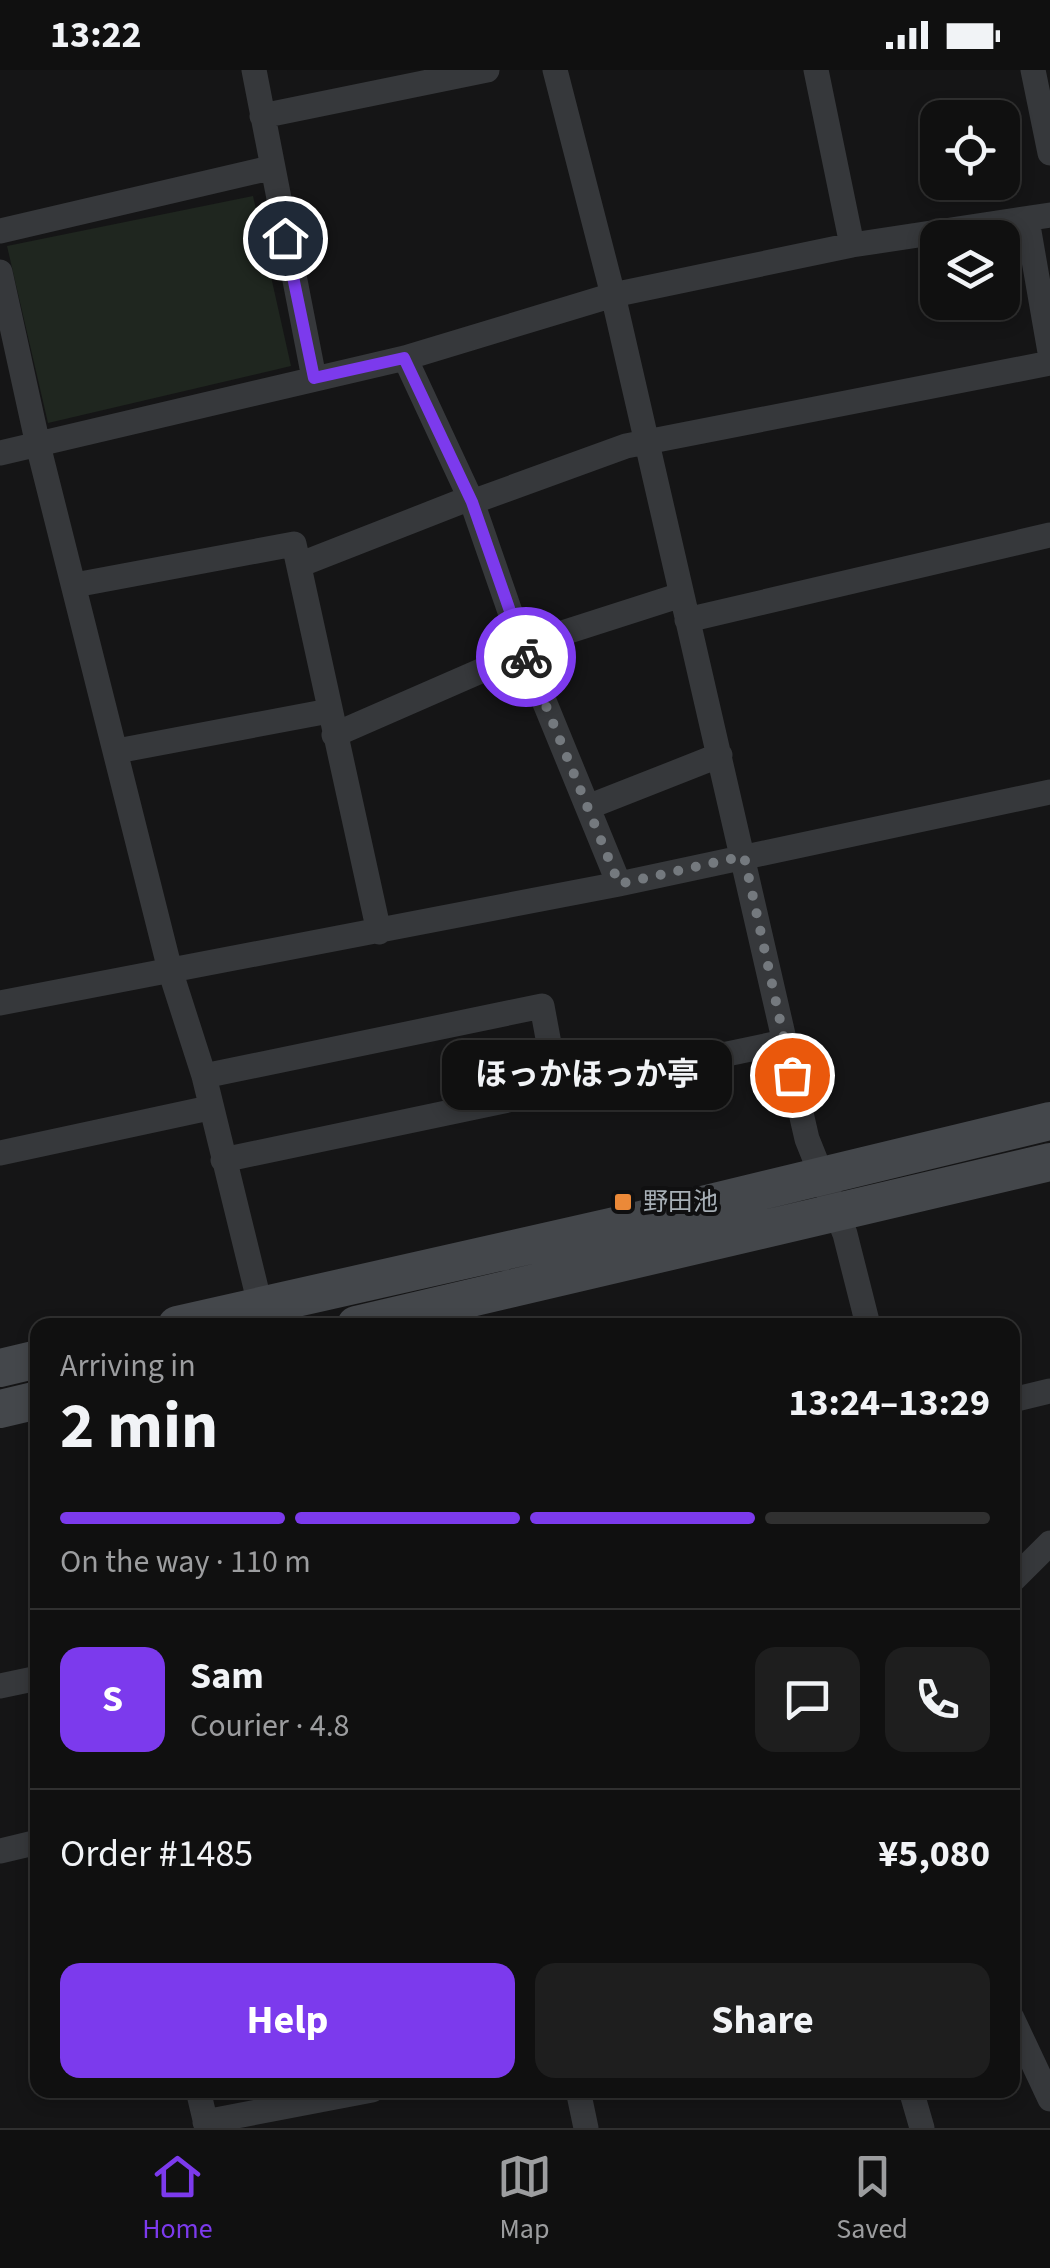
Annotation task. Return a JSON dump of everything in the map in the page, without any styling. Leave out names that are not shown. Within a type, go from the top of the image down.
[{"type":"street","points":[[254,70],[270,168],[314,378]]},
{"type":"street","points":[[262,116],[487,70]]},
{"type":"street","points":[[556,70],[744,856],[807,1139],[837,1212],[866,1318]]},
{"type":"street","points":[[816,70],[852,245]]},
{"type":"street","points":[[1033,70],[1050,153]]},
{"type":"street","points":[[0,231],[270,168]]},
{"type":"street","points":[[0,453],[404,358],[612,294],[852,245],[1039,217],[1050,352]]},
{"type":"street","points":[[0,272],[38,445],[170,970],[204,1076],[208,1108],[263,1315]]},
{"type":"street","points":[[404,358],[471,500],[523,649],[619,884]]},
{"type":"street","points":[[299,565],[626,446],[1050,363]]},
{"type":"street","points":[[687,620],[1050,535]]},
{"type":"street","points":[[75,584],[294,544],[379,932]]},
{"type":"street","points":[[117,751],[332,723],[680,594]]},
{"type":"street","points":[[588,807],[720,754]]},
{"type":"street","points":[[0,1003],[619,884],[1050,792]]},
{"type":"street","points":[[204,1076],[542,1006],[558,1092]]},
{"type":"street","points":[[224,1160],[784,1042]]},
{"type":"street","points":[[0,1153],[208,1108]]},
{"type":"street","points":[[237,1318],[263,1315],[1050,1121]]},
{"type":"street","points":[[386,1318],[1050,1162]]},
{"type":"street","points":[[0,1368],[30,1361]]},
{"type":"street","points":[[1020,1398],[1050,1391]]},
{"type":"street","points":[[0,1409],[30,1402]]},
{"type":"street","points":[[1020,1573],[1050,1543]]},
{"type":"street","points":[[0,1686],[30,1680]]},
{"type":"street","points":[[0,1851],[30,1844]]},
{"type":"street","points":[[1020,2035],[1050,2100]]},
{"type":"street","points":[[200,2098],[206,2125],[334,2098]]},
{"type":"street","points":[[580,2098],[586,2128]]},
{"type":"street","points":[[913,2098],[922,2128]]},
{"type":"shaded area","points":[[253,196],[291,366],[48,423],[7,246]]},
{"type":"way so far","points":[[526,657],[619,884],[744,856],[792,1075]]},
{"type":"place","name":"ほっかほっか亭","points":[[792,1075]]},
{"type":"place","name":"野田池","points":[[623,1202]]},
{"type":"route","points":[[285,238],[314,378],[404,358],[472,502],[526,657]]}]
